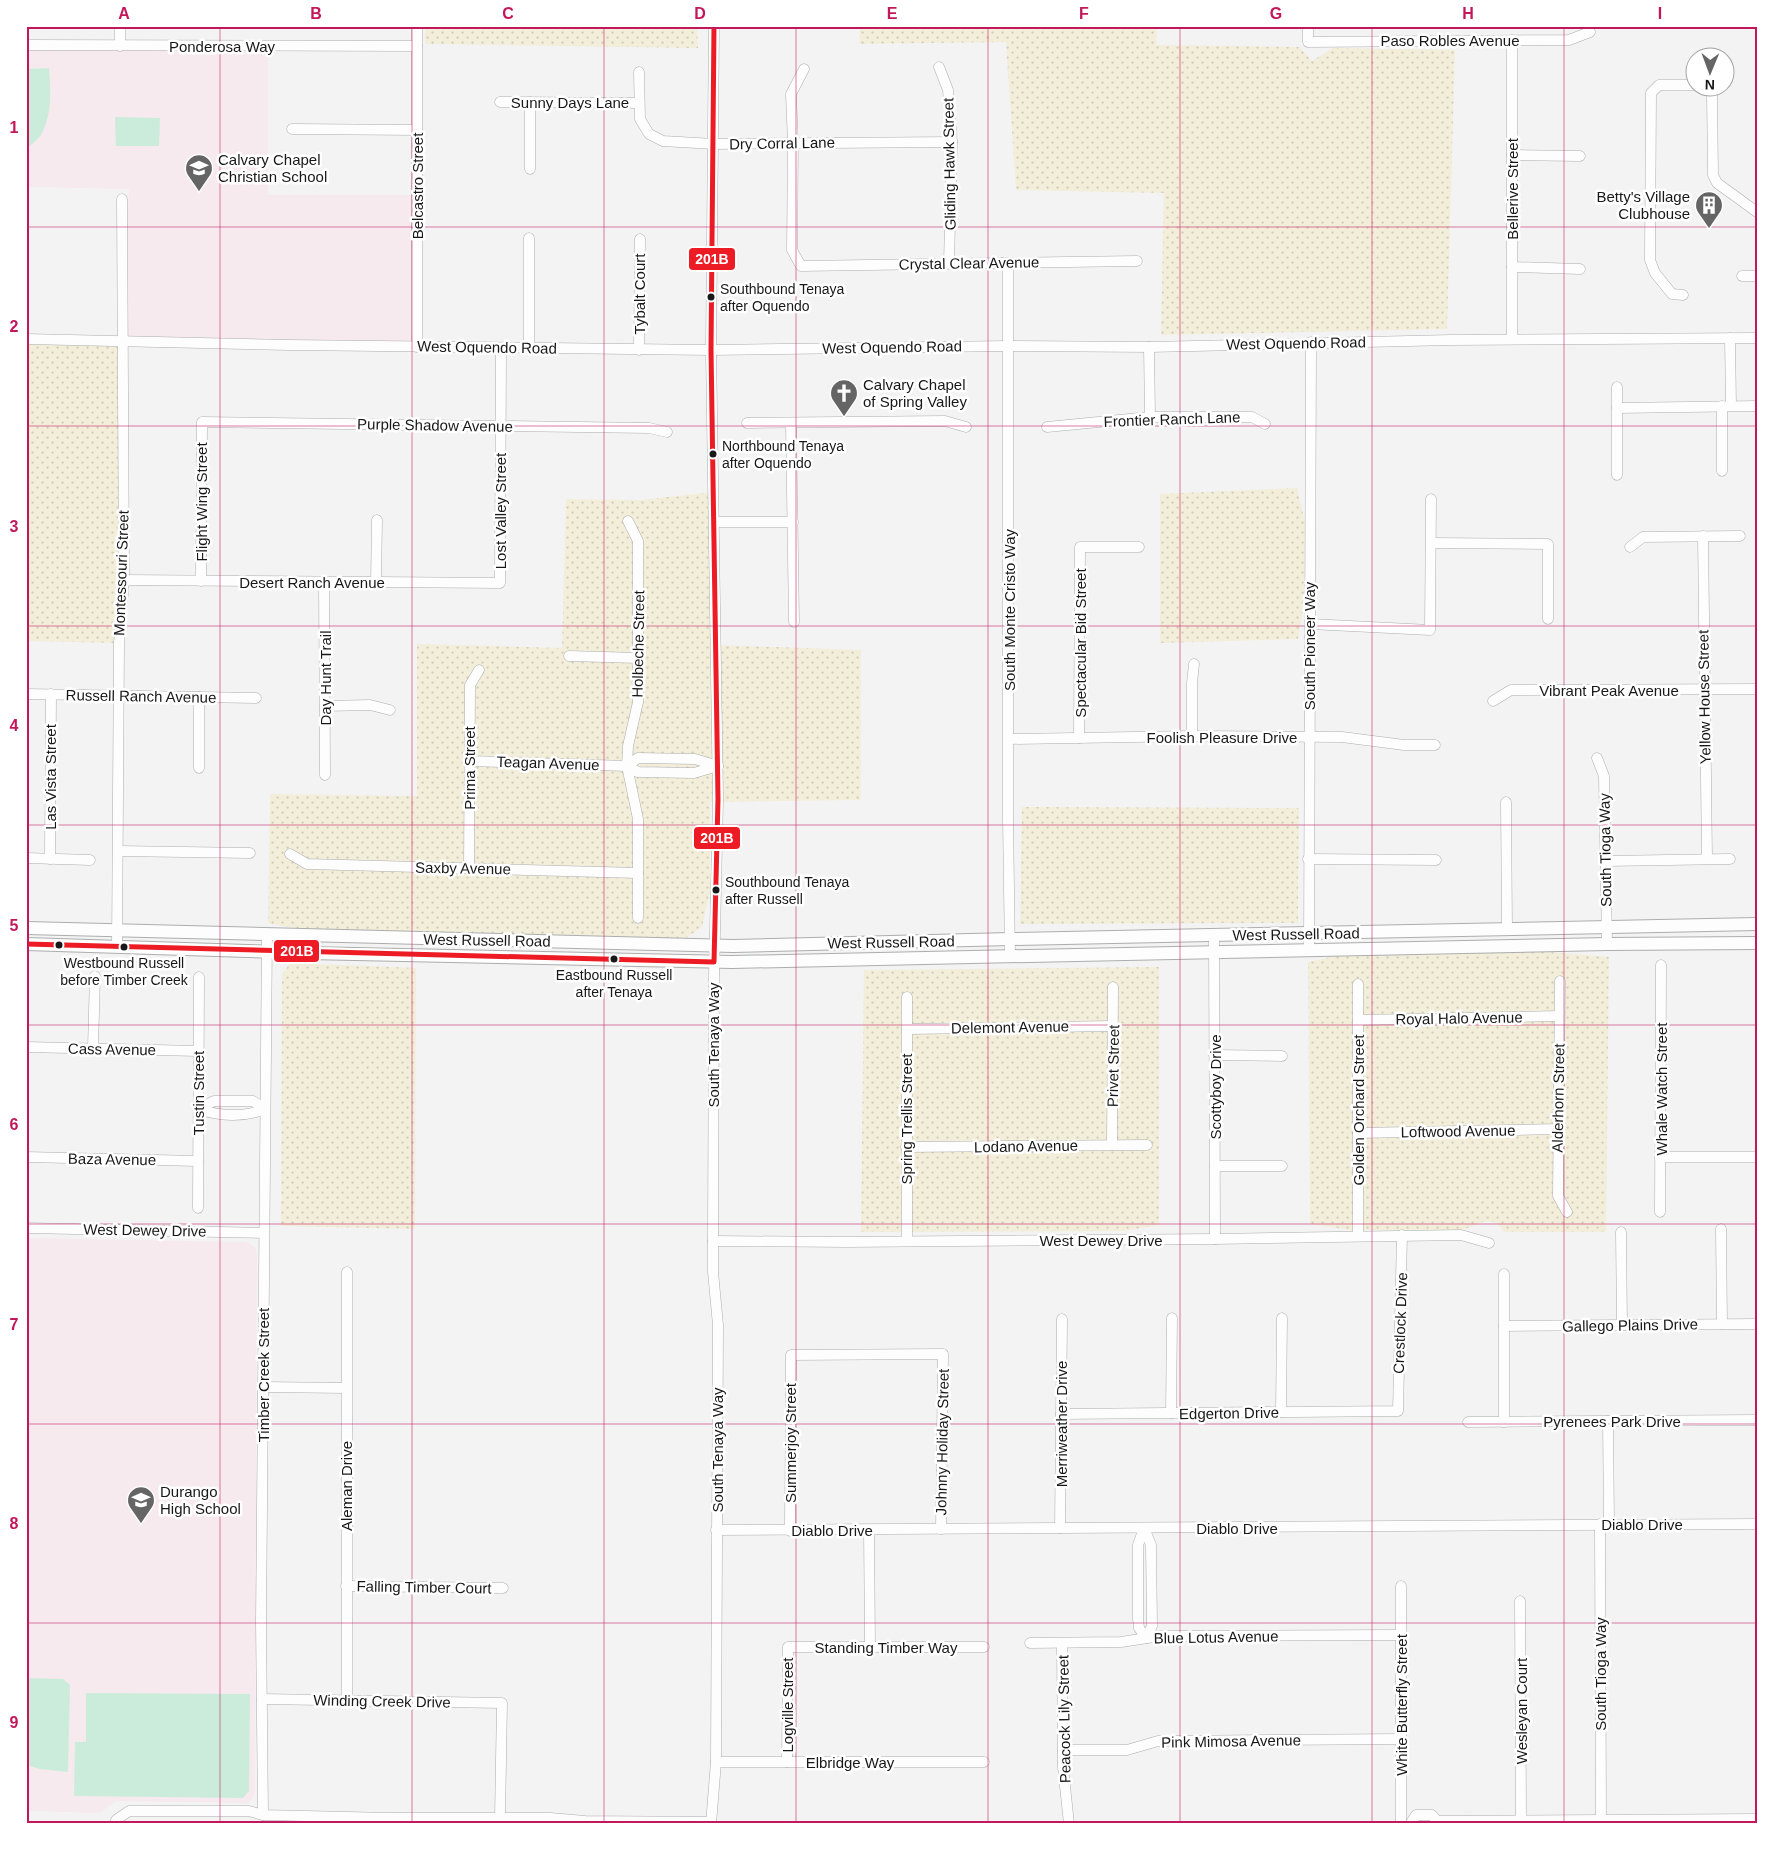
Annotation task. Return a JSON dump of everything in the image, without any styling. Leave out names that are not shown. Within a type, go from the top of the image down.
[{"type":"main road","name":"West Russell Road","points":[[26,928],[715,946],[1757,924]]},
{"type":"main road","name":"West Russell Road","points":[[26,944],[714,962],[1607,944],[1757,943]]},
{"type":"street","points":[[120,26],[120,46]]},
{"type":"street","name":"Belcastro Street","points":[[417,347],[418,26]]},
{"type":"street","name":"South Tenaya Way","points":[[711,1823],[716,1762],[718,1325],[713,1272],[714,962],[718,799],[711,350],[714,144],[712,49],[714,26]]},
{"type":"street","name":"Paso Robles Avenue","points":[[1308,26],[1308,42],[1569,40],[1590,32]]},
{"type":"street","name":"Bellerive Street","points":[[1512,40],[1512,339]]},
{"type":"street","name":"Ponderosa Way","points":[[26,45],[418,46]]},
{"type":"street","name":"Gliding Hawk Street","points":[[939,67],[948,90],[952,142],[949,263]]},
{"type":"street","points":[[793,143],[791,94],[804,69]]},
{"type":"street","name":"Dry Corral Lane","points":[[639,72],[639,112],[642,125],[649,134],[670,142],[714,144],[952,142]]},
{"type":"street","points":[[1683,295],[1672,294],[1655,273],[1650,260],[1651,93],[1659,85],[1686,84]]},
{"type":"street","points":[[1712,98],[1713,175],[1717,183],[1757,212]]},
{"type":"street","name":"Sunny Days Lane","points":[[500,102],[639,102]]},
{"type":"street","points":[[530,102],[530,170]]},
{"type":"street","points":[[292,129],[417,130]]},
{"type":"street","name":"Crystal Clear Avenue","points":[[793,143],[792,250],[801,266],[1137,261]]},
{"type":"street","points":[[1512,155],[1580,156]]},
{"type":"street","name":"Montessouri Street","points":[[117,947],[119,643],[124,580],[122,199]]},
{"type":"street","points":[[529,238],[529,348]]},
{"type":"street","name":"Tybalt Court","points":[[639,350],[640,239]]},
{"type":"street","name":"South Monte Cristo Way","points":[[1008,263],[1010,956]]},
{"type":"street","points":[[1512,267],[1580,268]]},
{"type":"street","points":[[1742,276],[1757,276]]},
{"type":"street","points":[[1722,471],[1730,338]]},
{"type":"street","name":"West Oquendo Road","points":[[26,339],[417,347],[711,350],[1009,346],[1149,347],[1512,339],[1757,338]]},
{"type":"street","name":"South Pioneer Way","points":[[1310,951],[1308,859],[1311,342]]},
{"type":"street","points":[[1149,347],[1150,417]]},
{"type":"street","name":"Lost Valley Street","points":[[500,583],[501,348]]},
{"type":"street","points":[[1617,387],[1618,475]]},
{"type":"street","points":[[1617,408],[1757,406]]},
{"type":"street","name":"Frontier Ranch Lane","points":[[1047,427],[1150,417],[1252,417],[1265,424]]},
{"type":"street","points":[[746,424],[946,421],[966,427]]},
{"type":"street","name":"Purple Shadow Avenue","points":[[202,422],[649,428],[667,432]]},
{"type":"street","name":"Flight Wing Street","points":[[201,581],[202,422]]},
{"type":"street","points":[[791,424],[794,622]]},
{"type":"street","points":[[1310,624],[1430,630],[1431,499]]},
{"type":"street","points":[[376,582],[377,520]]},
{"type":"street","name":"Holbeche Street","points":[[628,521],[638,541],[638,702],[628,746],[627,766],[638,819],[638,918]]},
{"type":"street","points":[[714,522],[792,522]]},
{"type":"street","name":"Yellow House Street","points":[[1702,536],[1707,858]]},
{"type":"street","points":[[1630,547],[1643,538],[1740,536]]},
{"type":"street","points":[[1430,543],[1548,544],[1548,619]]},
{"type":"street","name":"Spectacular Bid Street","points":[[1079,738],[1080,547],[1139,547]]},
{"type":"street","name":"Desert Ranch Avenue","points":[[124,580],[500,583]]},
{"type":"street","name":"Day Hunt Trail","points":[[324,581],[325,775]]},
{"type":"street","points":[[569,656],[638,658]]},
{"type":"street","points":[[1192,736],[1194,664]]},
{"type":"street","name":"Prima Street","points":[[469,868],[470,685],[479,670]]},
{"type":"street","name":"Vibrant Peak Avenue","points":[[1493,701],[1512,690],[1757,689]]},
{"type":"street","name":"Russell Ranch Avenue","points":[[26,694],[256,698]]},
{"type":"street","name":"Las Vista Street","points":[[50,859],[51,694]]},
{"type":"street","points":[[199,697],[199,768]]},
{"type":"street","points":[[325,706],[370,705],[390,710]]},
{"type":"street","name":"Foolish Pleasure Drive","points":[[1009,739],[1192,736],[1342,737],[1404,745],[1435,745]]},
{"type":"street","name":"South Tioga Way","points":[[1596,758],[1604,776],[1607,944]]},
{"type":"street","name":"Teagan Avenue","points":[[469,761],[627,766],[638,772],[686,773],[694,773],[718,766]]},
{"type":"street","points":[[1506,802],[1507,930]]},
{"type":"street","points":[[118,851],[250,853]]},
{"type":"street","name":"Saxby Avenue","points":[[290,854],[307,864],[638,873]]},
{"type":"street","points":[[26,858],[90,860]]},
{"type":"street","points":[[1308,859],[1436,860]]},
{"type":"street","points":[[1606,861],[1730,859]]},
{"type":"street","name":"Timber Creek Street","points":[[263,1815],[263,1386],[267,935]]},
{"type":"street","name":"Scottyboy Drive","points":[[1214,935],[1215,1239]]},
{"type":"street","name":"Whale Watch Street","points":[[1660,1212],[1661,965]]},
{"type":"street","points":[[93,1048],[95,976]]},
{"type":"street","name":"Tustin Street","points":[[198,977],[198,1208]]},
{"type":"street","name":"Alderhorn Street","points":[[1560,981],[1558,1196],[1567,1212]]},
{"type":"street","name":"Golden Orchard Street","points":[[1358,984],[1358,1235]]},
{"type":"street","name":"Privet Street","points":[[1112,1145],[1113,987]]},
{"type":"street","name":"Spring Trellis Street","points":[[907,997],[907,1241]]},
{"type":"street","name":"Royal Halo Avenue","points":[[1358,1020],[1559,1016]]},
{"type":"street","name":"Delemont Avenue","points":[[906,1029],[1113,1026]]},
{"type":"street","name":"Cass Avenue","points":[[26,1048],[198,1051]]},
{"type":"street","points":[[1214,1055],[1282,1056]]},
{"type":"street","points":[[198,1109],[214,1101],[219,1101],[253,1102],[265,1109]]},
{"type":"street","name":"Loftwood Avenue","points":[[1358,1133],[1558,1129]]},
{"type":"street","name":"Lodano Avenue","points":[[906,1147],[1147,1145]]},
{"type":"street","name":"Baza Avenue","points":[[26,1157],[198,1161]]},
{"type":"street","points":[[1660,1157],[1757,1157]]},
{"type":"street","points":[[1215,1166],[1282,1166]]},
{"type":"street","name":"West Dewey Drive","points":[[26,1228],[264,1233]]},
{"type":"street","points":[[1721,1229],[1722,1324]]},
{"type":"street","points":[[1620,1232],[1622,1325]]},
{"type":"street","name":"West Dewey Drive","points":[[713,1241],[1215,1239],[1358,1235],[1461,1235],[1489,1243]]},
{"type":"street","name":"Crestlock Drive","points":[[1398,1411],[1402,1235]]},
{"type":"street","name":"Aleman Drive","points":[[347,1272],[347,1700]]},
{"type":"street","points":[[1504,1274],[1504,1422]]},
{"type":"street","points":[[1171,1413],[1172,1318]]},
{"type":"street","points":[[1281,1412],[1282,1318]]},
{"type":"street","name":"Merriweather Drive","points":[[1060,1528],[1062,1319]]},
{"type":"street","name":"Gallego Plains Drive","points":[[1504,1326],[1757,1324]]},
{"type":"street","name":"Johnny Holiday Street","points":[[791,1355],[942,1354],[941,1529]]},
{"type":"street","name":"Summerjoy Street","points":[[790,1531],[791,1355]]},
{"type":"street","points":[[263,1386],[346,1388]]},
{"type":"street","name":"Edgerton Drive","points":[[1061,1414],[1398,1411]]},
{"type":"street","name":"Pyrenees Park Drive","points":[[1468,1422],[1757,1420]]},
{"type":"street","name":"South Tioga Way","points":[[1601,1822],[1608,1421]]},
{"type":"street","name":"Diablo Drive","points":[[716,1530],[1757,1524]]},
{"type":"street","points":[[1144,1528],[1152,1544],[1152,1626],[1146,1638]]},
{"type":"street","points":[[869,1530],[870,1647]]},
{"type":"street","name":"Falling Timber Court","points":[[346,1586],[502,1588]]},
{"type":"street","name":"White Butterfly Street","points":[[1401,1586],[1401,1739],[1407,1822]]},
{"type":"street","name":"Wesleyan Court","points":[[1520,1601],[1521,1820]]},
{"type":"street","name":"Blue Lotus Avenue","points":[[1030,1644],[1121,1642],[1160,1636],[1402,1635]]},
{"type":"street","name":"Peacock Lily Street","points":[[1062,1644],[1062,1767],[1069,1824]]},
{"type":"street","name":"Standing Timber Way","points":[[788,1647],[984,1647]]},
{"type":"street","name":"Logville Street","points":[[787,1762],[788,1647]]},
{"type":"street","name":"Winding Creek Drive","points":[[262,1699],[502,1703],[500,1818]]},
{"type":"street","name":"Pink Mimosa Avenue","points":[[1063,1750],[1127,1750],[1158,1740],[1401,1739]]},
{"type":"street","name":"Elbridge Way","points":[[716,1762],[984,1762]]},
{"type":"street","points":[[116,1822],[130,1811],[249,1811],[263,1815],[391,1822],[550,1818],[585,1821],[711,1823]]},
{"type":"street","points":[[1407,1822],[1416,1815],[1432,1815],[1436,1822],[1521,1820],[1601,1822],[1757,1819]]},
{"type":"shaded area","name":"Calvary Chapel Christian School","points":[[26,40],[120,46],[268,46],[268,195],[417,195],[417,347],[123,342],[129,189],[26,187]]},
{"type":"shaded area","name":"Durango High School","points":[[26,1238],[245,1242],[251,1244],[256,1249],[255,1791],[253,1798],[248,1803],[117,1801],[99,1813],[26,1811]]},
{"type":"sand","points":[[425,26],[697,26],[698,48],[425,44]]},
{"type":"sand","points":[[860,26],[1157,26],[1156,45],[1299,47],[1312,61],[1333,48],[1455,50],[1447,329],[1161,335],[1164,193],[1016,190],[1006,42],[859,44]]},
{"type":"sand","points":[[123,342],[119,643],[26,641],[26,343]]},
{"type":"sand","points":[[1297,488],[1305,522],[1304,603],[1298,639],[1160,643],[1160,494]]},
{"type":"sand","points":[[714,492],[716,645],[861,650],[861,800],[710,802],[710,891],[702,927],[683,940],[340,937],[268,923],[270,794],[417,796],[417,644],[562,648],[566,499],[640,500]]},
{"type":"sand","points":[[1022,807],[1299,808],[1298,923],[1020,924]]},
{"type":"sand","points":[[1526,950],[1609,957],[1606,1232],[1504,1232],[1494,1222],[1489,1221],[1461,1230],[1351,1230],[1310,1224],[1308,962],[1350,953]]},
{"type":"sand","points":[[290,963],[416,968],[415,1229],[281,1226],[282,975]]},
{"type":"sand","points":[[1159,967],[1159,1225],[1123,1231],[861,1232],[864,970]]},
{"type":"green space","points":[[49,68],[49,111],[45,127],[36,141],[26,149],[26,69]]},
{"type":"green space","points":[[115,117],[160,118],[159,146],[116,146]]},
{"type":"green space","points":[[26,1678],[63,1679],[70,1685],[68,1772],[40,1769],[26,1765]]},
{"type":"green space","points":[[86,1693],[250,1694],[249,1791],[243,1798],[74,1796],[75,1742],[86,1742]]},
{"type":"transit line","name":"201B","points":[[26,944],[714,962],[718,799],[711,350],[714,26]]},
{"type":"place","name":"Calvary Chapel Christian School","points":[[199,192]]},
{"type":"place","name":"Betty's Village Clubhouse","points":[[1709,229]]},
{"type":"place","name":"Southbound Tenaya after Oquendo","points":[[711,297]]},
{"type":"place","name":"Calvary Chapel of Spring Valley","points":[[844,417]]},
{"type":"place","name":"Northbound Tenaya after Oquendo","points":[[713,454]]},
{"type":"place","name":"Southbound Tenaya after Russell","points":[[716,890]]},
{"type":"place","name":"Westbound Russell before Timber Creek","points":[[124,947]]},
{"type":"place","name":"Eastbound Russell after Tenaya","points":[[614,959]]},
{"type":"place","name":"Durango High School","points":[[141,1524]]}]
